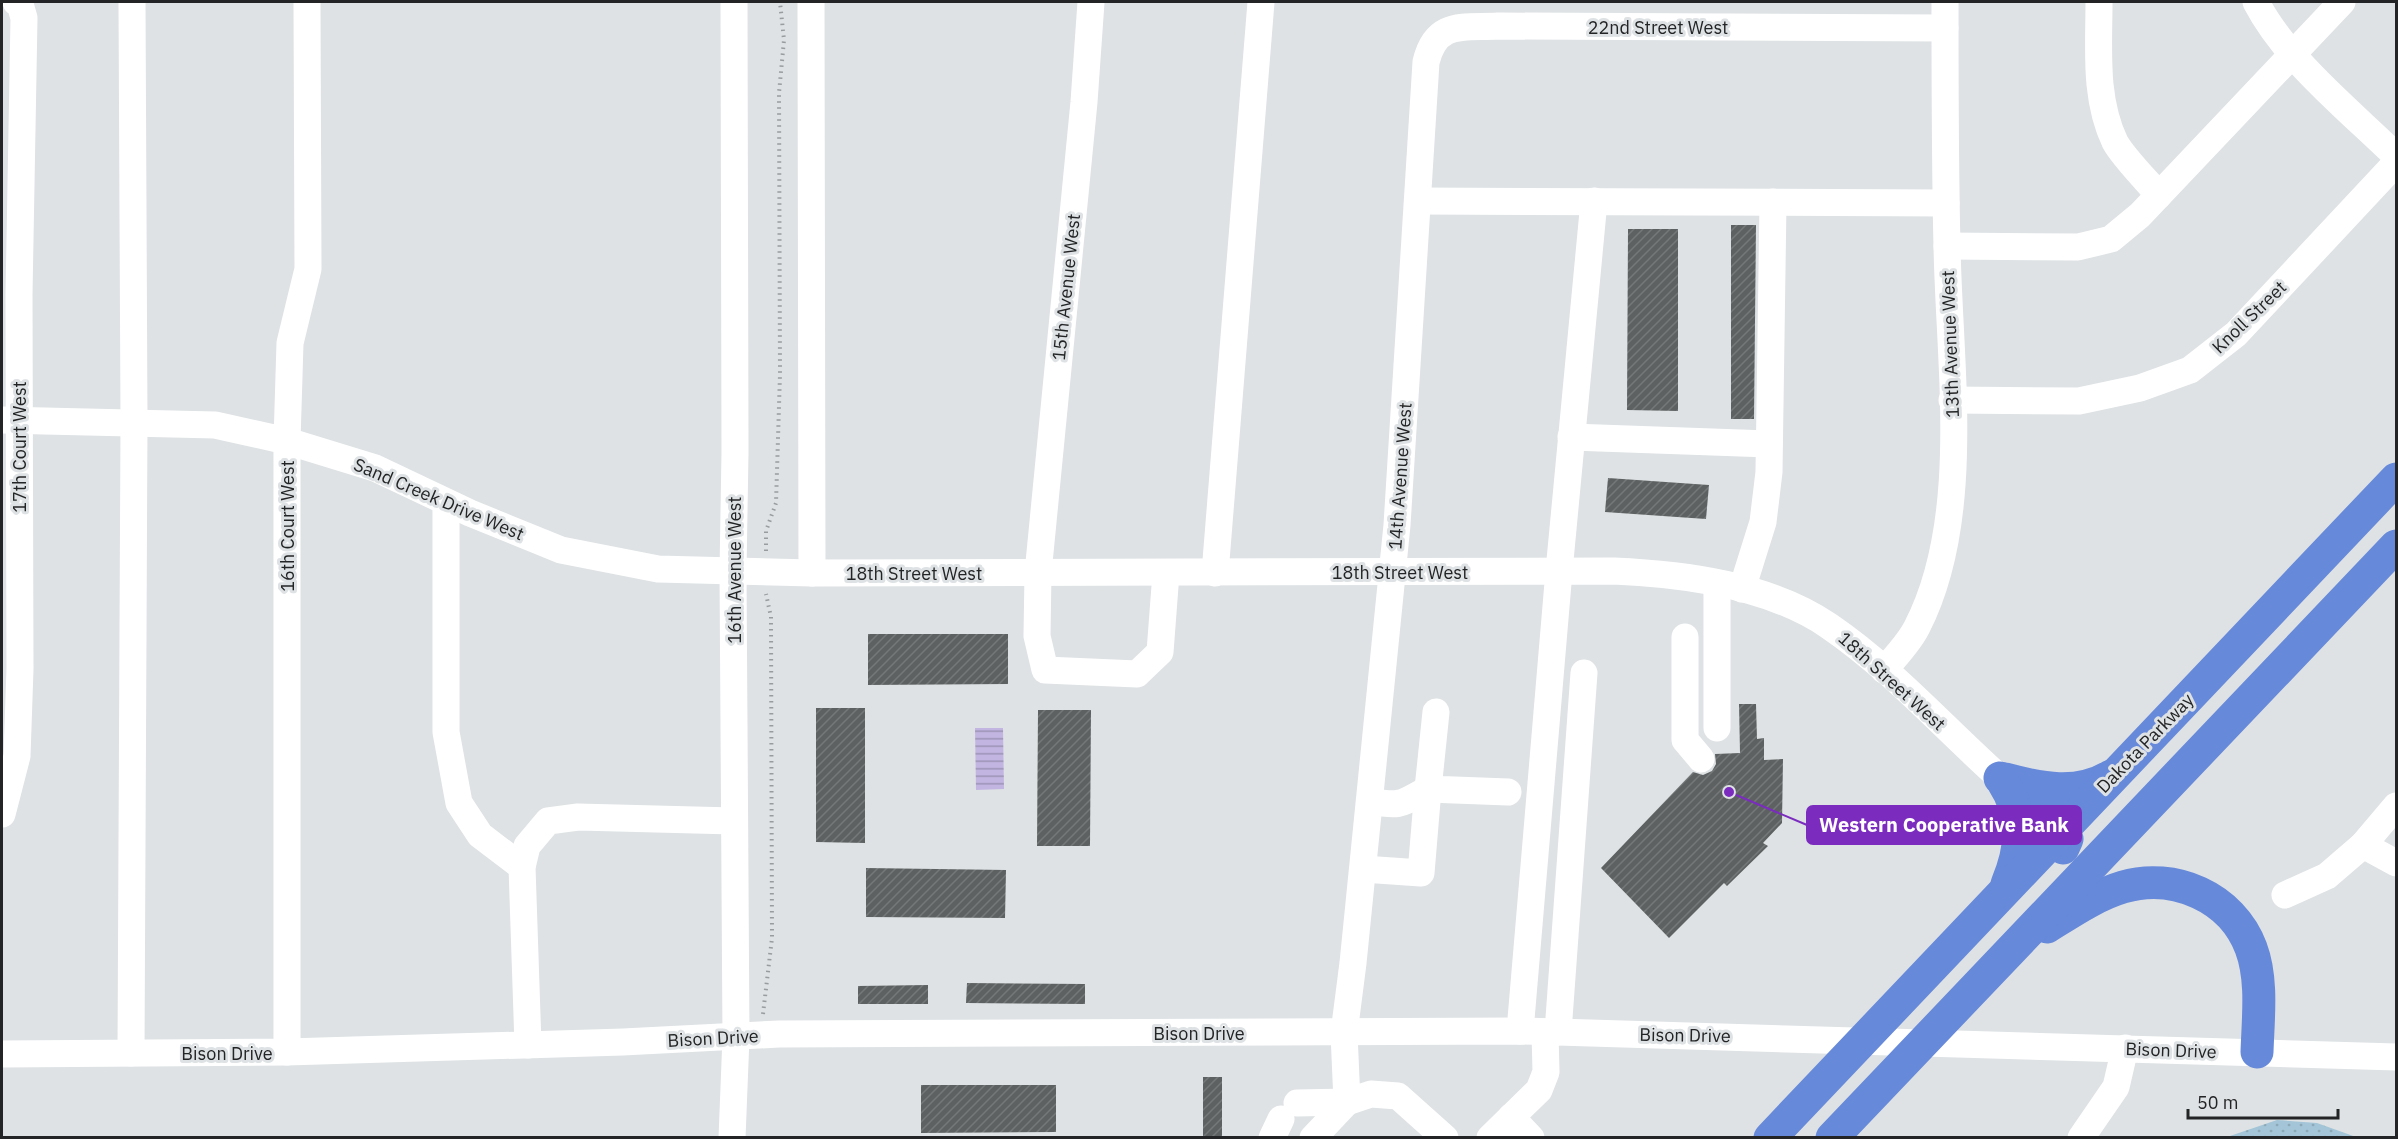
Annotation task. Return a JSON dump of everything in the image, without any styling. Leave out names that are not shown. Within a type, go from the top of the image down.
[{"type":"highway","name":"Dakota Parkway","points":[[1808,1130],[1949,962],[2001,895],[2397,479]]},
{"type":"highway","points":[[1808,1130],[2005,954],[2397,546]]},
{"type":"highway","points":[[2000,778],[2037,787],[2082,788],[2097,784],[2119,771]]},
{"type":"highway","points":[[1808,1130],[1888,1041],[1949,962],[2056,857],[2067,839],[2062,829],[2000,778]]},
{"type":"highway","points":[[2000,778],[2013,800],[2020,825],[2017,855],[2001,895]]},
{"type":"highway","points":[[2005,954],[2072,911],[2124,886],[2149,882],[2188,886],[2211,898],[2226,910],[2241,929],[2251,948],[2258,996],[2257,1052]]},
{"type":"street","name":"17th Court West","points":[[2,814],[17,756],[20,669],[10,420],[24,18],[20,4],[16,2]]},
{"type":"street","points":[[131,1053],[134,422],[132,2]]},
{"type":"street","name":"16th Avenue West","points":[[732,1137],[736,1037],[733,572],[734,2]]},
{"type":"street","points":[[811,2],[812,573]]},
{"type":"street","name":"15th Avenue West","points":[[1091,2],[1084,102],[1038,573],[1037,636],[1045,670],[1137,674],[1160,652],[1166,573]]},
{"type":"street","points":[[1215,573],[1261,2]]},
{"type":"street","name":"13th Avenue West","points":[[1884,670],[1910,640],[1918,626],[1941,557],[1951,492],[1952,400],[1946,202],[1945,2]]},
{"type":"street","points":[[2099,2],[2098,78],[2104,110],[2116,143],[2159,195]]},
{"type":"street","points":[[2256,2],[2266,21],[2292,54],[2397,156]]},
{"type":"street","points":[[1947,246],[2078,247],[2111,239],[2140,215],[2342,2]]},
{"type":"street","name":"16th Court West","points":[[287,1052],[286,441],[290,343],[308,269],[307,3]]},
{"type":"street","name":"22nd Street West","points":[[1424,97],[1426,62],[1430,45],[1442,33],[1457,28],[1945,28]]},
{"type":"street","name":"14th Avenue West","points":[[1347,1102],[1344,1033],[1363,869],[1392,573],[1424,97]]},
{"type":"street","name":"Knoll Street","points":[[1952,400],[2079,401],[2140,388],[2190,370],[2236,334],[2397,163]]},
{"type":"street","points":[[1418,201],[1946,202]]},
{"type":"street","points":[[1490,1137],[1539,1090],[1546,1072],[1541,1032],[1559,571],[1593,201]]},
{"type":"street","points":[[1717,728],[1729,586],[1763,522],[1769,444],[1773,202]]},
{"type":"street","name":"Sand Creek Drive West","points":[[10,420],[215,425],[286,441],[375,468],[446,502],[561,550],[658,569],[733,572]]},
{"type":"street","points":[[1571,437],[1769,444]]},
{"type":"street","points":[[446,502],[446,732],[459,803],[480,835],[522,867]]},
{"type":"street","name":"18th Street West","points":[[733,572],[1559,571],[1652,573],[1729,586],[1798,609],[1828,625],[1884,670],[2000,778]]},
{"type":"street","points":[[1685,637],[1685,740],[1701,759]]},
{"type":"street","points":[[1541,1032],[1584,673]]},
{"type":"street","points":[[1363,869],[1420,873],[1436,712]]},
{"type":"street","points":[[1370,801],[1393,805],[1407,801],[1428,789],[1508,792]]},
{"type":"street","points":[[2285,895],[2327,876],[2363,844],[2397,806]]},
{"type":"street","points":[[528,1045],[522,867],[527,846],[548,821],[578,817],[734,821]]},
{"type":"street","points":[[2363,844],[2397,863]]},
{"type":"street","name":"Bison Drive","points":[[2,1054],[287,1052],[528,1045],[779,1034],[1541,1032],[2397,1057]]},
{"type":"street","points":[[2081,1137],[2116,1087],[2125,1048]]},
{"type":"street","points":[[1284,1120],[1371,1094],[1398,1096],[1445,1137]]},
{"type":"street","points":[[1313,1137],[1347,1102]]},
{"type":"street","points":[[1511,1118],[1531,1137]]},
{"type":"shaded area","points":[[975,728],[1003,728],[1004,789],[976,790]]},
{"type":"shaded area","points":[[2277,1120],[2317,1123],[2356,1137],[2227,1137]]},
{"type":"building","points":[[1731,225],[1756,225],[1754,419],[1731,419]]},
{"type":"building","points":[[1628,229],[1678,229],[1678,411],[1627,410]]},
{"type":"building","points":[[1608,478],[1709,485],[1706,519],[1605,512]]},
{"type":"building","points":[[868,634],[1008,634],[1008,684],[868,685]]},
{"type":"building","points":[[1739,704],[1756,704],[1757,739],[1764,738],[1764,760],[1783,759],[1782,823],[1763,843],[1768,846],[1727,886],[1724,883],[1669,938],[1601,868],[1693,772],[1703,775],[1712,771],[1716,764],[1715,754],[1740,753]]},
{"type":"building","points":[[816,708],[865,708],[865,843],[816,842]]},
{"type":"building","points":[[1038,710],[1091,710],[1090,846],[1037,846]]},
{"type":"building","points":[[866,868],[1006,870],[1005,918],[866,917]]},
{"type":"building","points":[[967,983],[1085,984],[1085,1004],[966,1003]]},
{"type":"building","points":[[928,985],[928,1004],[858,1004],[858,986]]},
{"type":"building","points":[[1203,1077],[1222,1077],[1222,1137],[1203,1137]]},
{"type":"building","points":[[921,1085],[1056,1085],[1056,1132],[921,1133]]},
{"type":"place","name":"Western Cooperative Bank","points":[[1729,792]]}]
